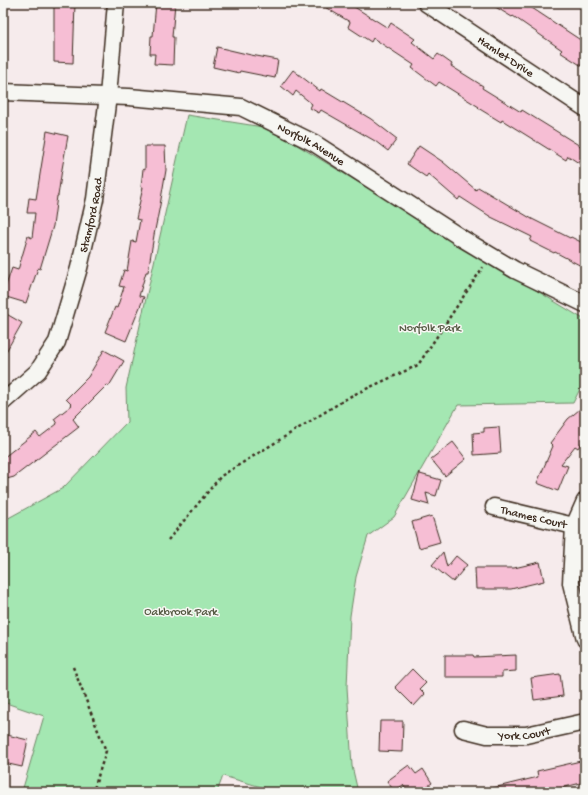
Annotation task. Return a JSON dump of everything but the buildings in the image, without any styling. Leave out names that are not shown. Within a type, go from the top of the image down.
[{"type":"street","name":"Stamford Road","points":[[3,402],[38,371],[57,342],[79,268],[95,199],[108,96],[116,3]]},
{"type":"street","name":"Hamlet Drive","points":[[426,3],[585,108]]},
{"type":"street","name":"Norfolk Avenue","points":[[3,92],[129,96],[241,107],[314,143],[515,270],[585,304]]},
{"type":"street","points":[[585,501],[574,526],[572,583],[585,639]]},
{"type":"street","name":"Thames Court","points":[[494,507],[574,526]]},
{"type":"street","name":"York Court","points":[[463,729],[487,735],[526,736],[585,722]]},
{"type":"path","points":[[168,540],[221,476],[351,396],[418,365],[491,256]]},
{"type":"path","points":[[73,666],[106,752],[93,792]]},
{"type":"green space","name":"Oakbrook Park","points":[[187,115],[269,128],[585,320],[585,379],[573,403],[458,405],[394,517],[368,536],[356,577],[350,616],[347,687],[352,766],[358,792],[279,792],[223,776],[217,792],[34,792],[23,788],[44,716],[3,702],[3,521],[63,488],[127,422],[126,388]]},
{"type":"park label","name":"Norfolk Park","points":[[430,327]]}]
